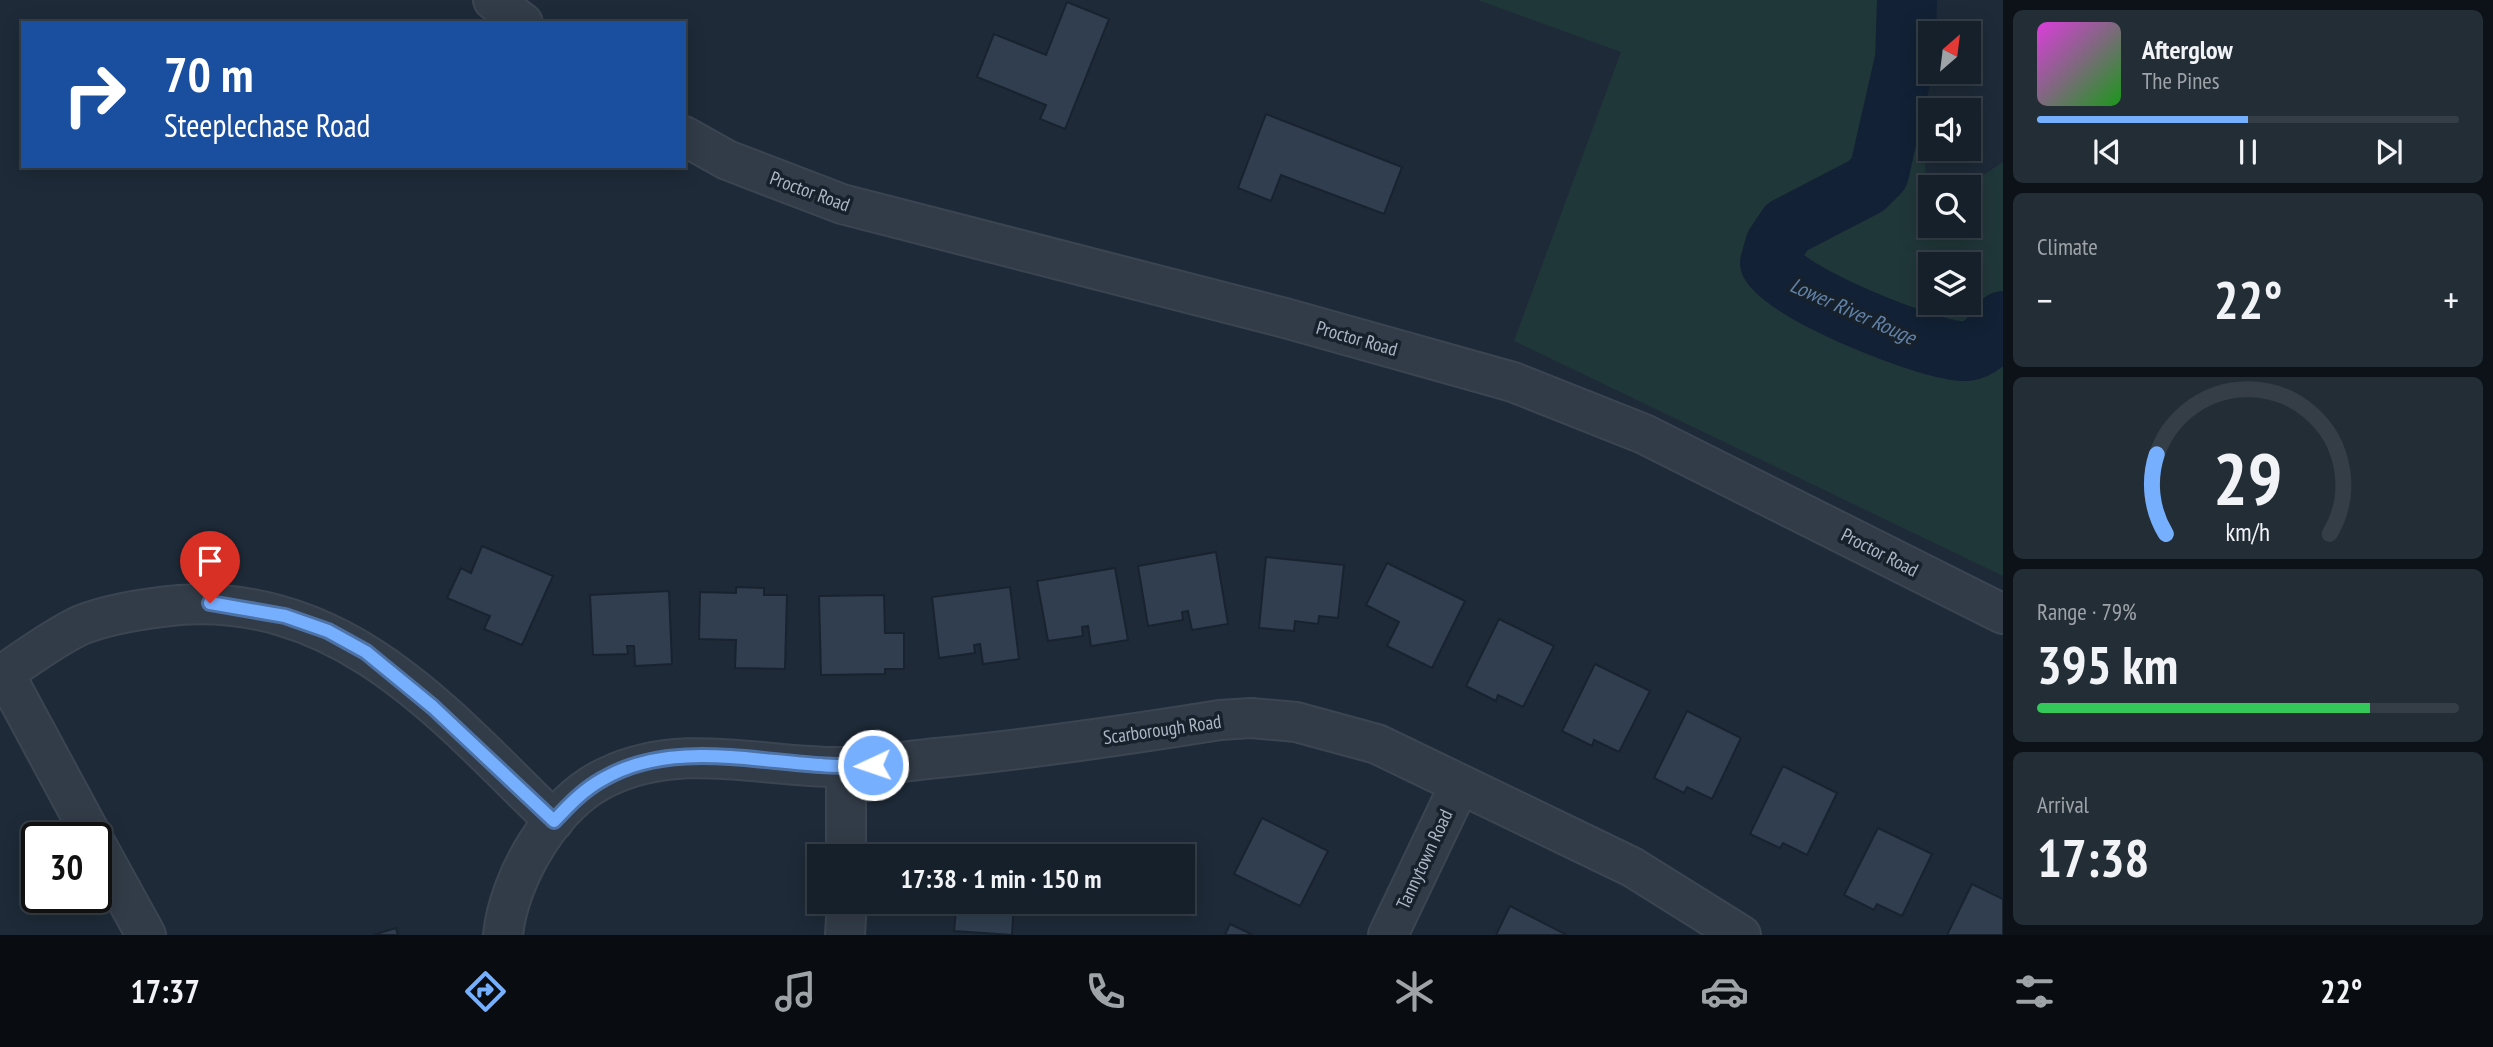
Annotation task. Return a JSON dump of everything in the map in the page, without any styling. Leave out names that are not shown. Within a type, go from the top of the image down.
[{"type":"street","points":[[493,0],[520,21]]},
{"type":"street","name":"Proctor Road","points":[[686,137],[727,160],[842,204],[1285,318],[1513,382],[1644,434],[2003,614]]},
{"type":"street","points":[[84,822],[2,675],[81,626],[122,613],[210,603],[285,616],[328,631],[366,652],[398,676],[554,821]]},
{"type":"street","name":"Scarborough Road","points":[[503,935],[518,879],[531,852],[554,821],[582,792],[605,777],[666,759],[700,756],[846,767],[1035,749],[1220,720],[1251,718],[1296,722],[1377,744],[1632,867],[1741,935]]},
{"type":"street","points":[[846,767],[846,844]]},
{"type":"street","name":"Tannytown Road","points":[[1388,935],[1460,784]]},
{"type":"street","points":[[112,873],[146,935]]},
{"type":"street","points":[[845,935],[846,914]]},
{"type":"green space","points":[[1478,0],[1912,0],[1920,98],[1918,161],[1925,161],[1926,175],[1918,175],[1918,238],[1981,238],[1981,176],[2003,162],[2003,576],[1514,341],[1621,52]]},
{"type":"building","points":[[1067,2],[1109,19],[1065,129],[1040,119],[1046,105],[977,77],[994,34],[1046,55]]},
{"type":"building","points":[[1266,114],[1402,167],[1384,214],[1281,175],[1271,201],[1238,188]]},
{"type":"building","points":[[482,546],[553,576],[522,645],[484,629],[490,616],[447,598],[461,568],[471,573]]},
{"type":"building","points":[[1216,552],[1228,624],[1192,630],[1188,611],[1182,612],[1183,620],[1148,626],[1138,566]]},
{"type":"building","points":[[1266,557],[1344,565],[1338,618],[1319,616],[1318,624],[1295,621],[1294,631],[1259,628]]},
{"type":"building","points":[[1387,563],[1465,601],[1432,668],[1387,646],[1399,622],[1366,605]]},
{"type":"building","points":[[1115,568],[1128,640],[1091,646],[1088,626],[1082,627],[1083,636],[1048,641],[1037,581]]},
{"type":"building","points":[[736,587],[764,588],[764,595],[787,595],[785,669],[735,668],[736,640],[699,639],[700,592],[736,593]]},
{"type":"building","points":[[1010,587],[1019,659],[983,664],[980,644],[974,645],[975,653],[939,658],[932,597]]},
{"type":"building","points":[[669,591],[672,664],[635,666],[634,646],[627,646],[628,654],[593,655],[590,595]]},
{"type":"building","points":[[884,595],[885,633],[904,633],[904,669],[885,669],[885,674],[821,675],[819,596]]},
{"type":"building","points":[[1499,619],[1554,646],[1523,707],[1498,695],[1496,701],[1466,686]]},
{"type":"building","points":[[1595,664],[1650,691],[1619,752],[1594,740],[1592,746],[1562,731]]},
{"type":"building","points":[[1687,711],[1741,738],[1712,799],[1687,787],[1684,793],[1654,778]]},
{"type":"building","points":[[1783,766],[1837,793],[1807,855],[1783,843],[1780,848],[1750,834]]},
{"type":"building","points":[[1262,818],[1328,851],[1300,906],[1234,874]]},
{"type":"building","points":[[1878,828],[1932,854],[1902,916],[1877,904],[1874,910],[1844,895]]},
{"type":"building","points":[[1972,884],[2003,899],[2003,935],[1947,935]]},
{"type":"building","points":[[1510,906],[1567,935],[1496,935]]},
{"type":"building","points":[[956,914],[1013,914],[1012,935],[954,931]]},
{"type":"building","points":[[1230,924],[1253,935],[1225,935]]},
{"type":"building","points":[[396,928],[398,935],[373,935]]},
{"type":"waterway","name":"Lower River Rouge","points":[[1907,0],[1905,59],[1879,173],[1866,186],[1787,227],[1775,245],[1770,263],[1781,275],[1829,304],[1924,343],[1950,349],[1973,350],[1988,340],[2003,321]]},
{"type":"route","points":[[210,603],[247,607],[285,616],[328,631],[366,652],[433,707],[554,821],[582,792],[605,777],[666,759],[700,756],[846,767],[873,765]]}]
